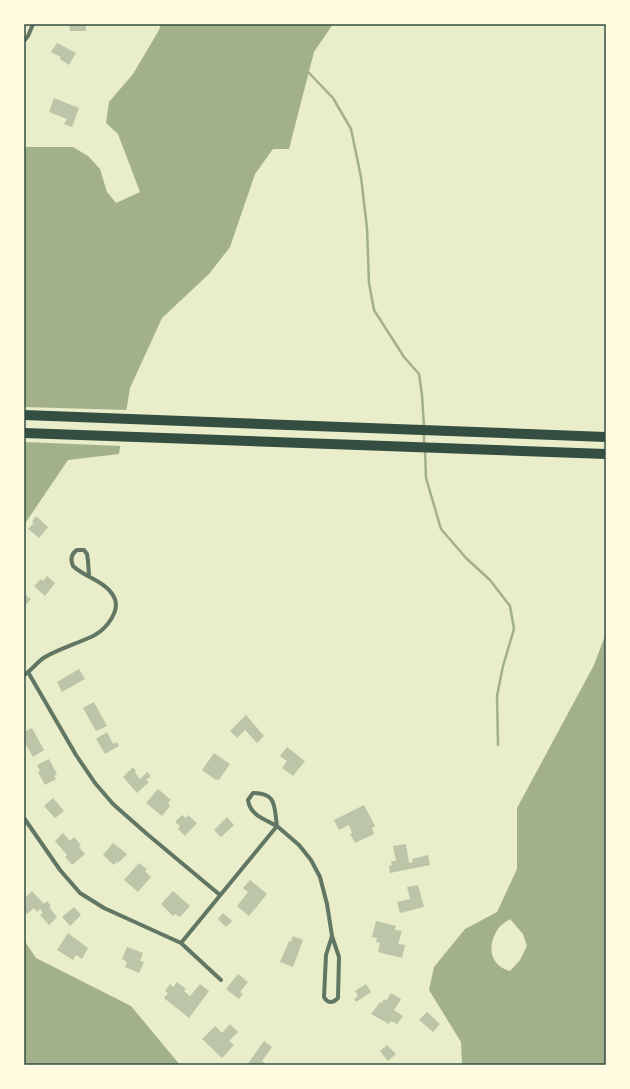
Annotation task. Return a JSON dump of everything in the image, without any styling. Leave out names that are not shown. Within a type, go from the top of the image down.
[{"type":"highway","points":[[24,415],[606,437]]},
{"type":"highway","points":[[24,433],[606,454]]},
{"type":"street","points":[[24,41],[33,24]]},
{"type":"street","points":[[89,576],[87,554],[84,550],[77,550],[72,555],[71,562],[75,568],[109,590],[114,597],[116,605],[114,614],[107,625],[97,634],[44,657],[26,674],[76,755],[113,804],[220,895]]},
{"type":"street","points":[[181,943],[277,826],[274,802],[270,796],[262,793],[253,793],[248,800],[249,807],[255,814],[277,826],[299,846],[311,860],[320,877],[327,904],[332,936],[339,957],[338,998],[330,1003],[326,1001],[324,997],[326,955],[332,936]]},
{"type":"street","points":[[24,818],[60,870],[80,893],[104,908],[181,943],[221,980]]},
{"type":"shaded area","points":[[161,24],[333,24],[314,52],[289,149],[273,149],[255,174],[230,247],[209,274],[162,318],[130,388],[119,454],[68,460],[24,525],[24,147],[73,147],[88,156],[100,169],[107,192],[116,203],[140,192],[118,134],[106,123],[109,102],[133,74]]},
{"type":"shaded area","points":[[606,633],[606,1065],[462,1065],[461,1042],[429,990],[434,967],[465,929],[497,912],[517,869],[517,808],[594,665]],"holes":[[[510,919],[523,934],[527,946],[520,960],[510,971],[503,968],[494,959],[492,954],[491,948],[494,935],[498,929]]]},
{"type":"shaded area","points":[[24,940],[36,958],[131,1006],[180,1065],[24,1065]]},
{"type":"pier","points":[[24,407],[128,410],[122,446],[24,442]]},
{"type":"building","points":[[69,24],[86,24],[86,31],[70,31]]},
{"type":"building","points":[[57,43],[76,53],[69,65],[60,59],[61,57],[51,52]]},
{"type":"building","points":[[54,98],[79,108],[72,127],[64,124],[67,119],[49,112]]},
{"type":"building","points":[[36,516],[48,527],[39,538],[28,529],[34,523],[32,522]]},
{"type":"building","points":[[47,576],[55,583],[45,596],[34,586],[41,579],[43,581]]},
{"type":"building","points":[[24,594],[31,599],[24,607]]},
{"type":"building","points":[[79,669],[85,679],[62,692],[57,682]]},
{"type":"building","points":[[94,702],[107,726],[96,731],[83,708]]},
{"type":"building","points":[[246,715],[264,736],[257,743],[245,730],[237,738],[230,731]]},
{"type":"building","points":[[32,728],[44,750],[33,757],[24,741],[24,732]]},
{"type":"building","points":[[107,732],[113,744],[117,742],[119,746],[105,754],[96,739]]},
{"type":"building","points":[[287,747],[305,761],[293,776],[282,768],[287,761],[280,756]]},
{"type":"building","points":[[214,753],[230,764],[219,780],[216,780],[202,770]]},
{"type":"building","points":[[49,759],[57,774],[54,776],[56,779],[45,785],[38,772],[40,771],[37,765]]},
{"type":"building","points":[[133,767],[140,779],[147,772],[151,776],[146,780],[149,782],[137,793],[123,777]]},
{"type":"building","points":[[158,789],[171,800],[168,803],[170,806],[162,816],[146,803]]},
{"type":"building","points":[[53,798],[64,811],[55,818],[44,806]]},
{"type":"building","points":[[364,805],[375,826],[372,828],[374,834],[355,843],[350,834],[352,833],[349,825],[339,830],[334,820]]},
{"type":"building","points":[[182,815],[186,818],[188,815],[197,823],[185,836],[178,829],[180,826],[175,822]]},
{"type":"building","points":[[227,817],[234,825],[221,837],[214,830]]},
{"type":"building","points":[[63,833],[70,841],[74,837],[81,845],[79,847],[85,854],[72,865],[65,857],[67,855],[55,841]]},
{"type":"building","points":[[113,843],[127,854],[114,865],[103,855]]},
{"type":"building","points":[[406,844],[409,863],[413,862],[412,859],[428,855],[430,865],[390,873],[389,866],[392,865],[391,861],[396,861],[393,846]]},
{"type":"building","points":[[139,863],[147,869],[145,871],[151,877],[138,892],[124,880]]},
{"type":"building","points":[[250,880],[267,894],[249,916],[237,906],[248,892],[243,888]]},
{"type":"building","points":[[418,885],[424,907],[400,913],[397,902],[410,899],[407,887]]},
{"type":"building","points":[[32,891],[44,904],[47,901],[51,906],[49,907],[57,917],[49,925],[40,915],[43,913],[40,909],[37,912],[34,908],[27,914],[24,911],[24,903],[27,900],[25,898]]},
{"type":"building","points":[[173,891],[190,906],[180,917],[175,914],[173,916],[161,904]]},
{"type":"building","points":[[74,907],[81,915],[70,926],[62,917]]},
{"type":"building","points":[[223,913],[232,921],[226,927],[218,919]]},
{"type":"building","points":[[376,921],[396,926],[395,930],[402,931],[398,944],[405,945],[402,958],[378,952],[380,943],[376,942],[377,938],[372,937]]},
{"type":"building","points":[[68,933],[88,948],[82,959],[76,955],[73,960],[57,950]]},
{"type":"building","points":[[293,936],[303,940],[293,967],[280,962],[289,941],[291,942]]},
{"type":"building","points":[[127,947],[143,953],[140,961],[144,962],[139,973],[125,967],[127,962],[122,959]]},
{"type":"building","points":[[238,974],[248,982],[240,992],[243,994],[239,999],[226,989]]},
{"type":"building","points":[[177,982],[186,989],[184,991],[190,996],[200,984],[209,991],[189,1018],[164,998],[168,993],[165,991],[170,984],[173,987]]},
{"type":"building","points":[[366,984],[371,992],[356,1002],[354,999],[358,996],[355,991]]},
{"type":"building","points":[[391,993],[401,999],[394,1010],[403,1016],[397,1024],[391,1021],[389,1024],[371,1014],[380,1002],[382,1003],[384,999],[386,1001]]},
{"type":"building","points":[[427,1012],[440,1024],[433,1032],[419,1020]]},
{"type":"building","points":[[230,1024],[238,1032],[229,1041],[234,1045],[222,1058],[202,1039],[215,1026],[222,1033]]},
{"type":"building","points":[[264,1041],[272,1047],[262,1061],[267,1065],[247,1065]]},
{"type":"building","points":[[387,1045],[396,1054],[388,1061],[380,1051]]},
{"type":"waterway","points":[[309,73],[333,98],[351,129],[361,177],[367,228],[369,283],[374,310],[404,357],[419,374],[424,427]]},
{"type":"waterway","points":[[424,432],[424,445]]},
{"type":"waterway","points":[[425,450],[426,478],[441,529],[466,558],[490,580],[510,606],[514,629],[503,666],[497,696],[498,745]]}]
